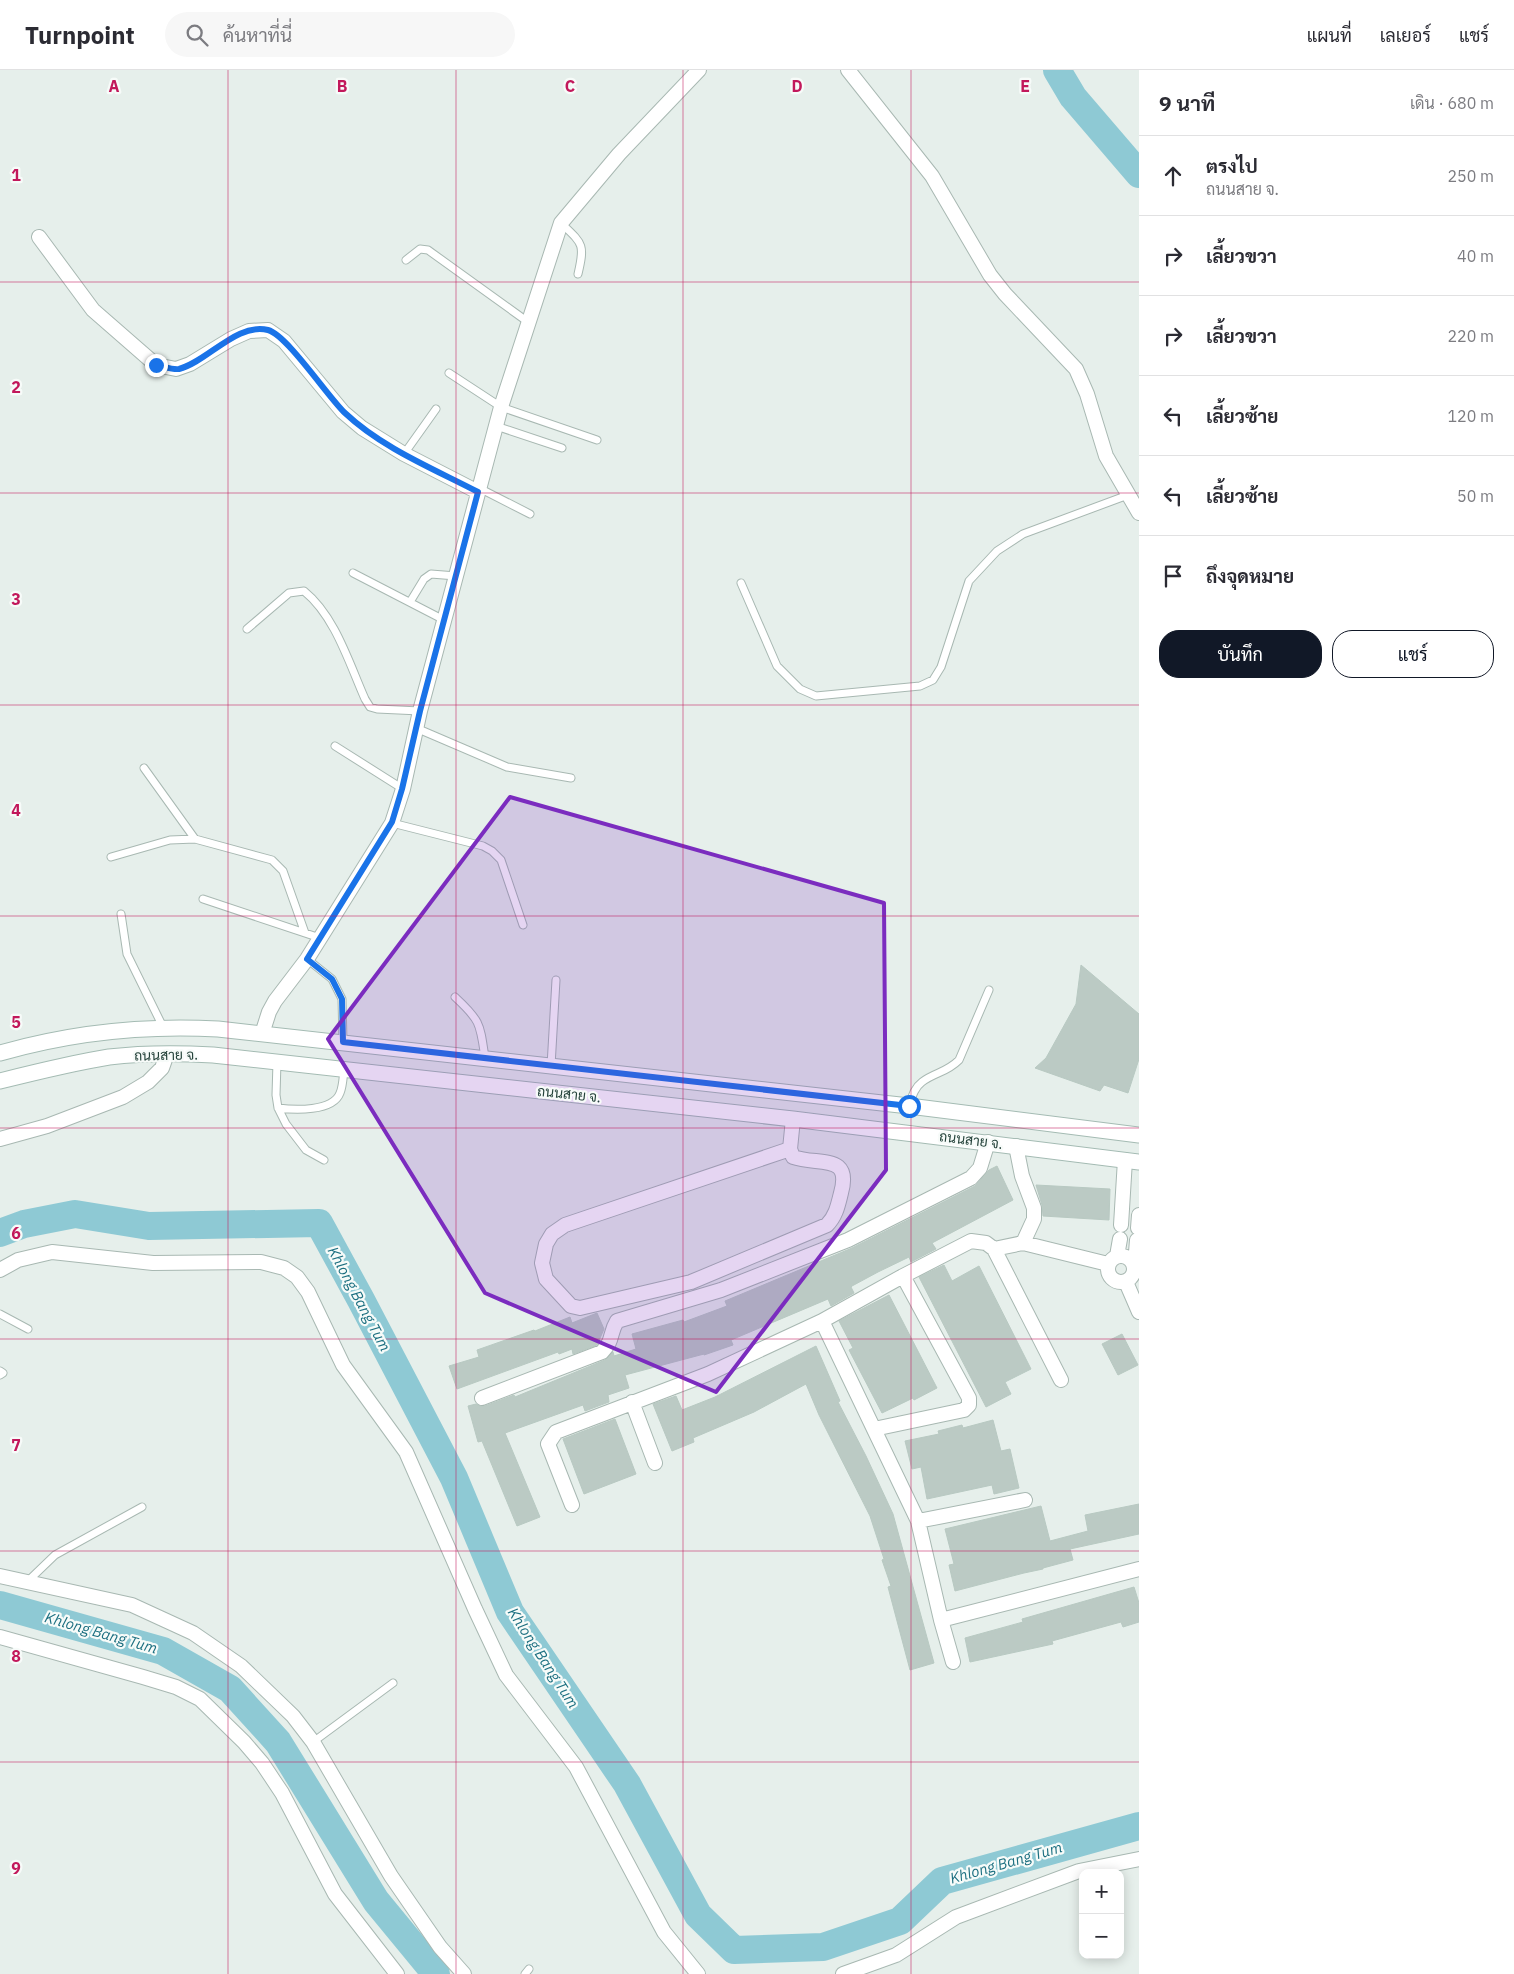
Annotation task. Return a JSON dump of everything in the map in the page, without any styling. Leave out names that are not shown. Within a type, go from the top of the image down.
[{"type":"main road","name":"ถนนสาย จ.","points":[[0,1053],[64,1039],[108,1032],[164,1028],[218,1029],[909,1106],[1139,1135]]},
{"type":"main road","name":"ถนนสาย จ.","points":[[0,1081],[68,1064],[110,1057],[167,1054],[212,1055],[793,1119],[1132,1161]]},
{"type":"street","points":[[262,1034],[269,1012],[275,1001],[307,959],[392,822],[501,407],[561,223],[619,154],[699,70]]},
{"type":"street","points":[[848,70],[932,176],[990,276],[1076,369],[1087,394],[1106,456],[1139,513]]},
{"type":"street","points":[[39,237],[93,310],[156,365],[176,369],[190,364],[249,330],[268,330],[284,341],[343,412],[362,428],[404,454],[479,490]]},
{"type":"street","points":[[0,1139],[47,1126],[123,1097],[148,1082],[162,1068],[167,1054]]},
{"type":"street","points":[[790,1149],[565,1225],[552,1234],[546,1244],[542,1263],[546,1279],[571,1306],[580,1308],[691,1282],[827,1225],[835,1217],[845,1179],[843,1171],[837,1164],[793,1157],[790,1149],[793,1119]]},
{"type":"street","points":[[482,1398],[602,1352],[610,1344],[612,1328],[617,1321],[721,1290],[848,1240],[971,1178],[980,1168],[988,1142]]},
{"type":"street","points":[[1016,1146],[1022,1176],[1034,1208],[1034,1219],[1023,1243]]},
{"type":"street","points":[[1132,1161],[1121,1232],[1108,1270],[1114,1280],[1126,1282],[1134,1275],[1138,1228]]},
{"type":"street","points":[[572,1505],[548,1444],[556,1432],[708,1374],[822,1321],[971,1241],[986,1243],[994,1249],[1062,1380]]},
{"type":"street","points":[[994,1249],[1023,1243],[1113,1260],[1124,1255],[1131,1259],[1135,1265]]},
{"type":"street","points":[[0,1270],[18,1260],[52,1252],[153,1263],[261,1262],[284,1268],[297,1277],[308,1292],[343,1365],[406,1452],[506,1675],[576,1767],[664,1932],[698,1974]]},
{"type":"street","points":[[874,1429],[964,1410],[969,1405],[969,1398],[903,1276]]},
{"type":"street","points":[[1126,1282],[1139,1312]]},
{"type":"street","points":[[822,1321],[918,1522],[953,1662]]},
{"type":"street","points":[[632,1402],[655,1464]]},
{"type":"street","points":[[918,1522],[1026,1500]]},
{"type":"street","points":[[941,1620],[1139,1568]]},
{"type":"street","points":[[0,1576],[132,1605],[192,1633],[241,1666],[293,1716],[313,1742],[391,1876],[440,1947],[464,1974]]},
{"type":"street","points":[[0,1637],[152,1679],[176,1687],[200,1699],[244,1742],[262,1763],[282,1793],[335,1894],[397,1974]]},
{"type":"street","points":[[842,1974],[896,1955],[956,1916],[1079,1872],[1139,1859]]},
{"type":"lane","points":[[561,223],[578,240],[583,252],[578,274]]},
{"type":"lane","points":[[406,260],[420,249],[428,250],[528,322]]},
{"type":"lane","points":[[449,373],[501,407],[597,440]]},
{"type":"lane","points":[[404,454],[436,409]]},
{"type":"lane","points":[[496,426],[562,448]]},
{"type":"lane","points":[[479,490],[530,514]]},
{"type":"lane","points":[[742,583],[777,666],[800,689],[816,696],[920,686],[933,680],[941,667],[969,581],[997,551],[1023,534],[1128,495]]},
{"type":"lane","points":[[353,572],[444,620]]},
{"type":"lane","points":[[410,602],[424,578],[431,574],[456,576]]},
{"type":"lane","points":[[247,630],[289,593],[304,591],[314,599],[335,631],[370,707],[420,711]]},
{"type":"lane","points":[[416,728],[507,767],[571,778]]},
{"type":"lane","points":[[335,746],[402,789]]},
{"type":"lane","points":[[144,768],[195,839]]},
{"type":"lane","points":[[392,822],[483,846],[492,852],[501,860],[523,925]]},
{"type":"lane","points":[[111,857],[170,840],[195,839],[272,860],[283,871],[306,932]]},
{"type":"lane","points":[[202,899],[320,938]]},
{"type":"lane","points":[[121,914],[127,954],[164,1028]]},
{"type":"lane","points":[[307,959],[332,979],[342,999],[343,1042]]},
{"type":"lane","points":[[551,1066],[556,980]]},
{"type":"lane","points":[[909,1106],[915,1090],[922,1082],[950,1069],[959,1060],[989,990]]},
{"type":"lane","points":[[454,997],[473,1014],[480,1027],[485,1058]]},
{"type":"lane","points":[[277,1062],[276,1094],[278,1108],[286,1124],[306,1150],[324,1160]]},
{"type":"lane","points":[[278,1108],[303,1111],[328,1104],[340,1094],[344,1069]]},
{"type":"lane","points":[[0,1314],[28,1329]]},
{"type":"lane","points":[[0,1371],[3,1373],[0,1375]]},
{"type":"lane","points":[[27,1582],[55,1555],[142,1507]]},
{"type":"lane","points":[[313,1742],[393,1683]]},
{"type":"highlighted area","points":[[510,797],[884,903],[886,1170],[716,1392],[485,1293],[328,1039]]},
{"type":"building","points":[[1081,965],[1139,1014],[1139,1059],[1128,1093],[1104,1085],[1100,1091],[1035,1068],[1046,1058],[1076,1004]]},
{"type":"building","points":[[997,1166],[1013,1200],[932,1243],[936,1249],[911,1262],[909,1257],[852,1286],[854,1293],[831,1306],[828,1299],[731,1340],[733,1345],[704,1355],[625,1375],[629,1388],[608,1395],[609,1402],[585,1411],[583,1405],[505,1433],[540,1517],[517,1526],[482,1441],[478,1442],[468,1406],[476,1404],[485,1406],[514,1395],[515,1397],[605,1360],[613,1352],[614,1356],[636,1349],[632,1334],[683,1320],[684,1322],[727,1306],[725,1301],[852,1248],[975,1186],[989,1170]]},
{"type":"building","points":[[1036,1185],[1110,1189],[1109,1220],[1043,1216]]},
{"type":"building","points":[[944,1265],[952,1281],[979,1266],[1031,1369],[1005,1382],[1011,1394],[986,1407],[919,1277]]},
{"type":"building","points":[[889,1295],[937,1388],[882,1413],[849,1350],[853,1348],[839,1321]]},
{"type":"building","points":[[597,1313],[604,1329],[597,1345],[573,1354],[572,1349],[559,1354],[558,1352],[457,1389],[449,1366],[479,1357],[477,1350],[570,1317],[572,1323]]},
{"type":"building","points":[[1122,1334],[1138,1365],[1118,1375],[1102,1344]]},
{"type":"building","points":[[816,1346],[840,1401],[838,1402],[893,1514],[934,1663],[910,1670],[888,1587],[891,1586],[882,1560],[884,1559],[870,1516],[819,1415],[806,1384],[754,1412],[693,1438],[694,1442],[672,1451],[653,1404],[676,1396],[682,1410],[715,1397]]},
{"type":"building","points":[[615,1419],[636,1474],[584,1494],[563,1439]]},
{"type":"building","points":[[993,1420],[1001,1451],[1010,1449],[1019,1488],[994,1494],[992,1485],[927,1499],[921,1467],[912,1469],[905,1441],[939,1434],[938,1431],[962,1425],[963,1428]]},
{"type":"building","points":[[1139,1504],[1139,1534],[1070,1549],[1073,1560],[955,1591],[949,1565],[954,1564],[945,1529],[1041,1506],[1050,1541],[1088,1531],[1085,1515]]},
{"type":"building","points":[[1134,1587],[1139,1603],[1139,1622],[1123,1627],[1121,1622],[1052,1641],[1053,1644],[970,1662],[965,1638],[1023,1622],[1022,1619]]},
{"type":"waterway","name":"Khlong Bang Tum","points":[[1057,70],[1073,97],[1139,174]]},
{"type":"waterway","name":"Khlong Bang Tum","points":[[0,1233],[24,1224],[75,1214],[149,1226],[319,1223],[454,1478],[510,1612],[627,1784],[698,1915],[734,1950],[823,1947],[900,1921],[942,1881],[1139,1826]]},
{"type":"waterway","name":"Khlong Bang Tum","points":[[0,1605],[163,1651],[230,1689],[278,1742],[376,1901],[436,1974]]},
{"type":"route","points":[[156,365],[176,369],[190,364],[249,330],[268,330],[284,341],[343,412],[362,428],[404,454],[478,492],[392,822],[307,959],[332,979],[342,999],[343,1042],[909,1106]]}]
